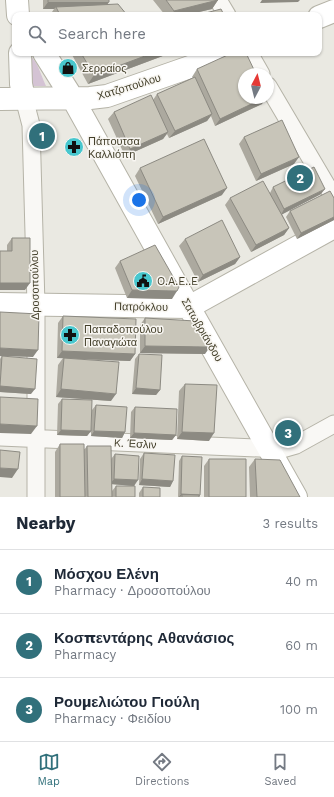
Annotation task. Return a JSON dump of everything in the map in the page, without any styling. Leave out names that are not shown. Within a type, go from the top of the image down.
[{"type":"main road","points":[[322,16],[334,11]]},
{"type":"main road","points":[[20,56],[21,84],[24,98]]},
{"type":"main road","name":"Σατωβριάνδου","points":[[46,56],[73,98],[296,497]]},
{"type":"main road","name":"Χατζοπούλου","points":[[0,99],[90,98],[107,96],[221,56]]},
{"type":"main road","name":"Πατρόκλου","points":[[0,304],[189,307],[334,228]]},
{"type":"street","points":[[218,0],[225,12]]},
{"type":"street","points":[[251,56],[258,68]]},
{"type":"street","points":[[274,96],[334,198]]},
{"type":"street","name":"Δροσοπούλου","points":[[24,98],[31,125],[36,305],[36,497]]},
{"type":"street","name":"K. Έσλιν","points":[[0,437],[270,450],[282,449],[296,445],[334,424]]},
{"type":"shaded area","points":[[29,56],[35,61],[46,86],[30,86]]},
{"type":"building","points":[[48,0],[109,0],[109,2],[48,2]]},
{"type":"building","points":[[166,0],[218,0],[174,11]]},
{"type":"building","points":[[118,4],[125,12],[58,12],[56,7]]},
{"type":"building","points":[[221,9],[222,12],[210,12]]},
{"type":"building","points":[[83,56],[145,56],[94,75]]},
{"type":"building","points":[[225,56],[247,56],[253,68],[238,68],[238,104],[251,104],[220,119],[197,69]]},
{"type":"building","points":[[195,77],[212,114],[175,131],[157,94]]},
{"type":"building","points":[[151,95],[168,132],[130,149],[114,112]]},
{"type":"building","points":[[282,120],[299,157],[261,174],[244,137]]},
{"type":"building","points":[[204,139],[227,188],[163,217],[140,168]]},
{"type":"building","points":[[314,167],[325,189],[284,209],[273,187]]},
{"type":"building","points":[[263,181],[289,228],[256,245],[230,198]]},
{"type":"building","points":[[330,191],[334,198],[334,217],[301,233],[290,211]]},
{"type":"building","points":[[222,220],[240,257],[203,275],[185,239]]},
{"type":"building","points":[[12,238],[30,238],[30,283],[0,283],[0,251],[12,251]]},
{"type":"building","name":"O.A.E..E","points":[[155,245],[179,287],[177,291],[132,290],[120,261]]},
{"type":"building","points":[[0,312],[39,314],[38,350],[0,348]]},
{"type":"building","points":[[63,316],[136,319],[135,354],[62,351]]},
{"type":"building","points":[[145,318],[195,321],[210,347],[145,346]]},
{"type":"building","points":[[139,354],[162,355],[160,390],[136,388]]},
{"type":"building","points":[[2,356],[37,359],[35,389],[0,386]]},
{"type":"building","points":[[64,358],[119,362],[116,394],[61,389]]},
{"type":"building","points":[[185,384],[217,385],[214,433],[182,432]]},
{"type":"building","points":[[0,397],[38,399],[37,426],[0,424]]},
{"type":"building","points":[[62,399],[92,400],[91,431],[61,430]]},
{"type":"building","points":[[96,405],[127,407],[125,432],[94,431]]},
{"type":"building","points":[[135,407],[177,409],[176,435],[134,433]]},
{"type":"building","points":[[60,444],[84,444],[85,497],[60,497]]},
{"type":"building","points":[[87,446],[111,446],[112,497],[88,497]]},
{"type":"building","points":[[0,450],[20,452],[18,469],[0,468]]},
{"type":"building","points":[[144,453],[175,455],[173,481],[142,479]]},
{"type":"building","points":[[115,454],[139,456],[138,480],[114,479]]},
{"type":"building","points":[[182,456],[202,457],[200,495],[181,494]]},
{"type":"building","points":[[209,459],[246,459],[246,497],[209,497]]},
{"type":"building","points":[[255,459],[280,460],[300,497],[257,497]]},
{"type":"building","points":[[116,486],[135,486],[135,497],[116,497]]},
{"type":"building","points":[[143,487],[160,488],[160,497],[143,497]]},
{"type":"building","points":[[182,495],[199,495],[199,497],[182,497]]},
{"type":"place","name":"Σερραίος","points":[[68,68]]},
{"type":"place","name":"Μόσχου Ελένη","points":[[42,136]]},
{"type":"place","name":"Πάπουτσα Καλλιόπη","points":[[74,147]]},
{"type":"place","name":"Κοσπεντάρης Αθανάσιος","points":[[300,178]]},
{"type":"place","name":"O.A.E..E","points":[[143,281]]},
{"type":"place","name":"Παπαδοπούλου Παναγιώτα","points":[[70,335]]},
{"type":"place","name":"Ρουμελιώτου Γιούλη","points":[[288,433]]}]
